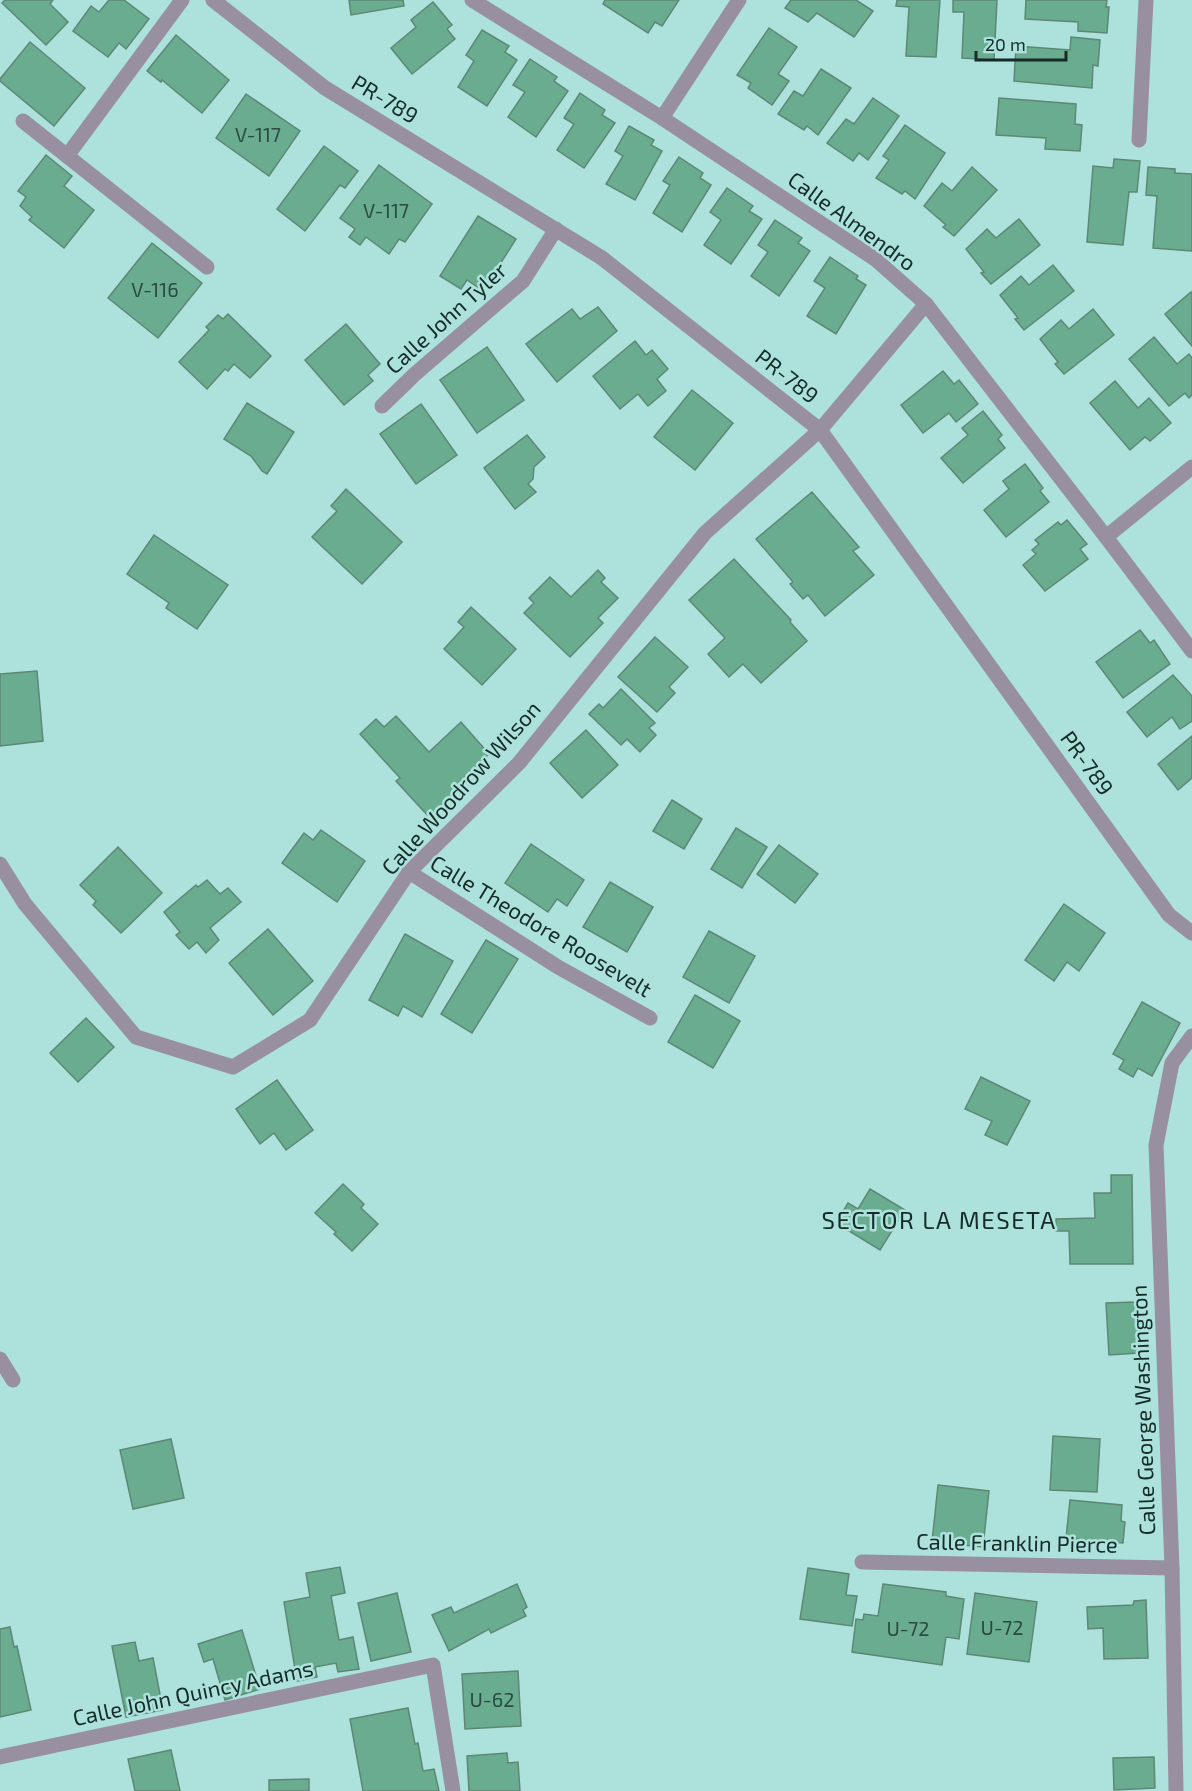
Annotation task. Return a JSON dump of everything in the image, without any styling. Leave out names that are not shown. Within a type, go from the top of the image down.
[{"type":"street","points":[[67,156],[182,0]]},
{"type":"street","name":"PR-789","points":[[213,0],[325,88],[602,258],[820,430],[1169,915],[1192,933]]},
{"type":"street","name":"Calle Almendro","points":[[472,0],[662,118],[875,260],[926,304],[1192,651]]},
{"type":"street","points":[[662,118],[738,0]]},
{"type":"street","points":[[1139,140],[1146,0]]},
{"type":"street","points":[[23,121],[207,267]]},
{"type":"street","name":"Calle John Tyler","points":[[382,406],[415,374],[523,281],[556,229]]},
{"type":"street","name":"Calle Woodrow Wilson","points":[[0,864],[25,904],[136,1037],[233,1067],[310,1020],[409,872],[519,763],[705,533],[820,430],[926,304]]},
{"type":"street","points":[[1106,537],[1192,467]]},
{"type":"street","name":"Calle Theodore Roosevelt","points":[[409,872],[558,967],[650,1018]]},
{"type":"street","name":"Calle George Washington","points":[[1176,1791],[1172,1568],[1156,1145],[1172,1063],[1192,1036]]},
{"type":"street","points":[[0,1359],[13,1380]]},
{"type":"street","name":"Calle Franklin Pierce","points":[[862,1562],[1172,1568]]},
{"type":"street","name":"Calle John Quincy Adams","points":[[0,1757],[433,1665],[453,1791]]},
{"type":"building","points":[[5,0],[53,0],[50,4],[68,22],[46,45],[2,3]]},
{"type":"building","points":[[109,0],[124,0],[149,19],[126,49],[119,43],[108,57],[73,31],[91,6],[99,12]]},
{"type":"building","points":[[349,0],[403,0],[404,6],[351,15]]},
{"type":"building","points":[[605,0],[679,0],[662,26],[655,22],[648,33],[603,4]]},
{"type":"building","points":[[791,0],[856,0],[873,11],[854,37],[817,13],[808,22],[785,8]]},
{"type":"building","points":[[897,0],[940,0],[936,57],[906,56],[909,7],[896,6]]},
{"type":"building","points":[[953,0],[997,0],[994,60],[962,58],[964,12],[953,12]]},
{"type":"building","points":[[1026,0],[1107,0],[1106,7],[1109,7],[1107,33],[1078,31],[1078,22],[1025,19]]},
{"type":"building","points":[[433,2],[452,25],[447,29],[455,39],[412,74],[391,48],[416,27],[411,20]]},
{"type":"building","points":[[769,28],[797,47],[778,74],[789,81],[772,105],[748,88],[751,83],[737,75]]},
{"type":"building","points":[[482,30],[509,46],[505,52],[517,60],[487,106],[458,87],[474,61],[466,55]]},
{"type":"building","points":[[176,35],[229,80],[202,113],[162,80],[161,82],[147,71]]},
{"type":"building","points":[[1071,37],[1100,40],[1098,66],[1093,65],[1092,88],[1014,81],[1016,46],[1070,50]]},
{"type":"building","points":[[30,42],[85,88],[54,126],[0,81]]},
{"type":"building","points":[[530,59],[557,77],[554,81],[568,91],[536,137],[508,117],[525,92],[513,85]]},
{"type":"building","points":[[821,69],[851,88],[818,135],[807,126],[804,130],[778,114],[794,91],[803,96]]},
{"type":"building","points":[[580,93],[605,110],[602,115],[615,123],[584,168],[557,150],[574,124],[564,118]]},
{"type":"building","points":[[246,94],[300,131],[269,176],[216,138]]},
{"type":"building","points":[[873,98],[899,116],[868,160],[859,153],[853,161],[827,143],[846,119],[854,124]]},
{"type":"building","points":[[999,98],[1076,104],[1075,124],[1082,125],[1080,151],[1045,149],[1046,138],[996,135]]},
{"type":"building","points":[[905,125],[945,153],[915,199],[905,191],[902,194],[876,178],[889,160],[883,156]]},
{"type":"building","points":[[629,126],[654,140],[651,145],[662,151],[635,200],[606,184],[623,156],[615,151]]},
{"type":"building","points":[[324,146],[358,171],[345,188],[340,185],[305,231],[277,209]]},
{"type":"building","points":[[46,155],[72,176],[64,186],[94,210],[64,248],[29,220],[32,217],[20,206],[26,197],[18,191]]},
{"type":"building","points":[[679,157],[703,173],[700,178],[711,185],[682,232],[653,213],[670,185],[663,181]]},
{"type":"building","points":[[1114,159],[1140,161],[1137,192],[1129,192],[1123,245],[1087,242],[1093,166],[1113,168]]},
{"type":"building","points":[[379,165],[432,204],[405,242],[399,239],[389,254],[366,237],[360,245],[349,237],[355,229],[340,218]]},
{"type":"building","points":[[972,167],[997,190],[954,236],[943,227],[946,225],[924,206],[942,183],[952,191]]},
{"type":"building","points":[[1148,167],[1175,169],[1175,173],[1192,174],[1192,251],[1153,248],[1157,196],[1146,195]]},
{"type":"building","points":[[727,188],[753,206],[749,211],[762,219],[731,264],[704,245],[721,220],[710,212]]},
{"type":"building","points":[[478,216],[516,239],[483,291],[467,280],[461,289],[440,276]]},
{"type":"building","points":[[1019,219],[1040,245],[991,284],[966,249],[987,229],[996,238]]},
{"type":"building","points":[[775,220],[802,238],[798,243],[810,251],[779,296],[751,276],[768,252],[758,245]]},
{"type":"building","points":[[152,243],[202,283],[158,338],[108,298]]},
{"type":"building","points":[[830,257],[858,276],[856,279],[866,285],[836,334],[807,316],[825,288],[814,281]]},
{"type":"building","points":[[1053,265],[1074,291],[1024,330],[1015,319],[1018,318],[1000,295],[1021,276],[1029,285]]},
{"type":"building","points":[[1191,292],[1192,294],[1192,346],[1165,314]]},
{"type":"building","points":[[598,307],[617,331],[557,382],[526,344],[572,309],[580,319]]},
{"type":"building","points":[[1093,309],[1114,335],[1064,374],[1055,364],[1058,362],[1040,339],[1061,320],[1069,329]]},
{"type":"building","points":[[228,314],[271,356],[250,378],[234,364],[228,371],[225,369],[207,389],[179,362],[209,330],[206,327],[218,315],[223,319]]},
{"type":"building","points":[[346,324],[380,364],[368,375],[373,381],[344,405],[305,360]]},
{"type":"building","points":[[1154,337],[1177,364],[1189,354],[1192,358],[1192,395],[1189,398],[1185,393],[1169,406],[1129,359]]},
{"type":"building","points":[[635,341],[646,355],[652,350],[668,369],[657,379],[666,391],[648,406],[638,394],[620,409],[593,376]]},
{"type":"building","points":[[487,347],[524,400],[477,433],[440,380]]},
{"type":"building","points":[[943,371],[954,384],[959,380],[978,404],[956,422],[949,413],[923,433],[901,405]]},
{"type":"building","points":[[1115,381],[1138,408],[1149,398],[1171,423],[1150,441],[1145,437],[1130,450],[1090,403]]},
{"type":"building","points":[[692,390],[733,423],[695,470],[654,437]]},
{"type":"building","points":[[247,403],[294,432],[267,474],[251,456],[224,439]]},
{"type":"building","points":[[421,404],[457,455],[416,484],[380,434]]},
{"type":"building","points":[[983,411],[1002,435],[998,439],[1005,448],[963,483],[941,458],[968,435],[962,428]]},
{"type":"building","points":[[527,435],[545,457],[534,467],[533,479],[528,484],[536,492],[515,509],[484,468]]},
{"type":"building","points":[[1025,464],[1043,488],[1040,491],[1049,502],[1006,537],[984,510],[1009,489],[1003,481]]},
{"type":"building","points":[[346,489],[402,542],[362,584],[312,537],[337,511],[331,506]]},
{"type":"building","points":[[812,492],[859,547],[853,551],[874,575],[825,616],[808,595],[803,599],[790,584],[793,582],[756,539]]},
{"type":"building","points":[[1067,520],[1087,544],[1080,549],[1088,559],[1045,591],[1023,565],[1036,554],[1032,550],[1039,544],[1035,540],[1058,522],[1061,525]]},
{"type":"building","points":[[154,535],[228,585],[197,629],[166,608],[169,603],[127,574]]},
{"type":"building","points":[[734,559],[791,620],[790,622],[807,641],[761,683],[743,664],[729,677],[708,654],[725,638],[689,600]]},
{"type":"building","points":[[598,570],[605,578],[601,582],[618,598],[598,618],[603,623],[570,657],[524,613],[534,603],[529,598],[550,577],[571,597]]},
{"type":"building","points":[[471,607],[516,649],[482,685],[444,649],[464,627],[458,622]]},
{"type":"building","points":[[1140,630],[1150,643],[1154,640],[1170,664],[1123,698],[1096,662]]},
{"type":"building","points":[[655,637],[688,667],[669,687],[675,693],[657,712],[618,677]]},
{"type":"building","points":[[37,671],[43,741],[0,746],[0,674]]},
{"type":"building","points":[[1173,675],[1192,696],[1192,721],[1180,729],[1172,717],[1147,737],[1127,712]]},
{"type":"building","points":[[621,689],[655,723],[649,728],[656,735],[640,752],[627,739],[621,745],[589,714],[599,704],[603,708]]},
{"type":"building","points":[[396,716],[429,752],[461,722],[489,754],[461,780],[465,785],[429,817],[396,781],[400,778],[360,734],[376,719],[384,727]]},
{"type":"building","points":[[586,730],[618,765],[582,798],[550,763]]},
{"type":"building","points":[[1192,736],[1192,778],[1178,790],[1158,764]]},
{"type":"building","points":[[672,800],[702,819],[684,849],[653,831]]},
{"type":"building","points":[[736,828],[767,847],[742,888],[711,869]]},
{"type":"building","points":[[321,830],[365,861],[337,902],[282,863],[304,833],[313,840]]},
{"type":"building","points":[[531,844],[584,880],[567,906],[557,899],[548,912],[505,883]]},
{"type":"building","points":[[779,845],[818,874],[795,903],[757,874]]},
{"type":"building","points":[[118,847],[162,893],[121,933],[93,905],[96,901],[80,885]]},
{"type":"building","points":[[207,880],[220,894],[228,888],[241,902],[210,928],[219,940],[206,953],[197,942],[189,949],[176,935],[180,932],[164,912],[196,885],[198,887]]},
{"type":"building","points":[[610,882],[653,907],[627,952],[583,927]]},
{"type":"building","points":[[1064,904],[1105,933],[1079,971],[1067,962],[1054,981],[1025,960]]},
{"type":"building","points":[[268,929],[313,981],[273,1015],[229,963]]},
{"type":"building","points":[[709,931],[755,956],[729,1003],[683,977]]},
{"type":"building","points":[[405,934],[453,961],[422,1017],[403,1006],[398,1016],[369,1000]]},
{"type":"building","points":[[486,940],[518,959],[472,1033],[441,1014]]},
{"type":"building","points":[[695,995],[740,1021],[713,1068],[668,1042]]},
{"type":"building","points":[[1142,1002],[1180,1023],[1152,1076],[1138,1068],[1133,1077],[1119,1069],[1124,1060],[1113,1054]]},
{"type":"building","points":[[86,1018],[114,1047],[78,1082],[50,1053]]},
{"type":"building","points":[[981,1077],[1030,1101],[1007,1145],[985,1135],[992,1121],[965,1109]]},
{"type":"building","points":[[277,1080],[313,1130],[286,1150],[274,1133],[260,1144],[236,1109]]},
{"type":"building","points":[[1111,1175],[1132,1175],[1133,1264],[1070,1264],[1069,1231],[1056,1231],[1056,1219],[1095,1218],[1094,1193],[1111,1193]]},
{"type":"building","points":[[343,1184],[364,1204],[361,1208],[378,1224],[352,1251],[315,1213]]},
{"type":"building","points":[[870,1189],[905,1210],[880,1250],[836,1223],[848,1203],[858,1209]]},
{"type":"building","points":[[1136,1302],[1139,1353],[1109,1355],[1106,1303]]},
{"type":"building","points":[[1053,1436],[1100,1439],[1097,1492],[1050,1490]]},
{"type":"building","points":[[171,1439],[184,1498],[133,1509],[120,1450]]},
{"type":"building","points":[[938,1485],[989,1491],[983,1547],[932,1542]]},
{"type":"building","points":[[1070,1500],[1122,1505],[1121,1521],[1125,1522],[1123,1543],[1066,1538]]},
{"type":"building","points":[[340,1567],[345,1593],[331,1596],[339,1640],[353,1637],[359,1669],[338,1672],[336,1663],[315,1667],[317,1677],[297,1681],[284,1602],[310,1597],[306,1573]]},
{"type":"building","points":[[808,1568],[849,1574],[846,1595],[857,1596],[852,1626],[800,1619]]},
{"type":"building","points":[[517,1584],[527,1607],[523,1610],[526,1616],[491,1633],[489,1629],[449,1651],[432,1615],[451,1607],[454,1613]]},
{"type":"building","points":[[883,1584],[946,1592],[946,1596],[964,1599],[959,1639],[946,1637],[942,1665],[852,1652],[856,1619],[863,1620],[864,1614],[878,1616]]},
{"type":"building","points":[[397,1593],[411,1652],[371,1661],[358,1603]]},
{"type":"building","points":[[975,1593],[1037,1602],[1029,1662],[967,1654]]},
{"type":"building","points":[[1146,1600],[1148,1658],[1104,1659],[1103,1628],[1088,1629],[1087,1607],[1133,1605],[1134,1601]]},
{"type":"building","points":[[10,1627],[14,1647],[17,1646],[31,1710],[0,1717],[0,1629]]},
{"type":"building","points":[[242,1630],[260,1689],[225,1700],[213,1659],[204,1662],[198,1644]]},
{"type":"building","points":[[135,1642],[139,1661],[153,1658],[163,1710],[126,1717],[112,1646]]},
{"type":"building","points":[[518,1671],[521,1726],[465,1729],[462,1674]]},
{"type":"building","points":[[408,1708],[423,1771],[434,1769],[439,1791],[363,1791],[350,1719]]},
{"type":"building","points":[[171,1750],[180,1791],[135,1791],[128,1759]]},
{"type":"building","points":[[507,1753],[508,1763],[518,1762],[520,1791],[469,1791],[467,1756]]},
{"type":"building","points":[[1154,1757],[1155,1788],[1114,1790],[1113,1758]]},
{"type":"building","points":[[309,1779],[309,1791],[269,1791],[269,1780]]},
{"type":"district","name":"SECTOR LA MESETA","points":[[939,1221]]}]
